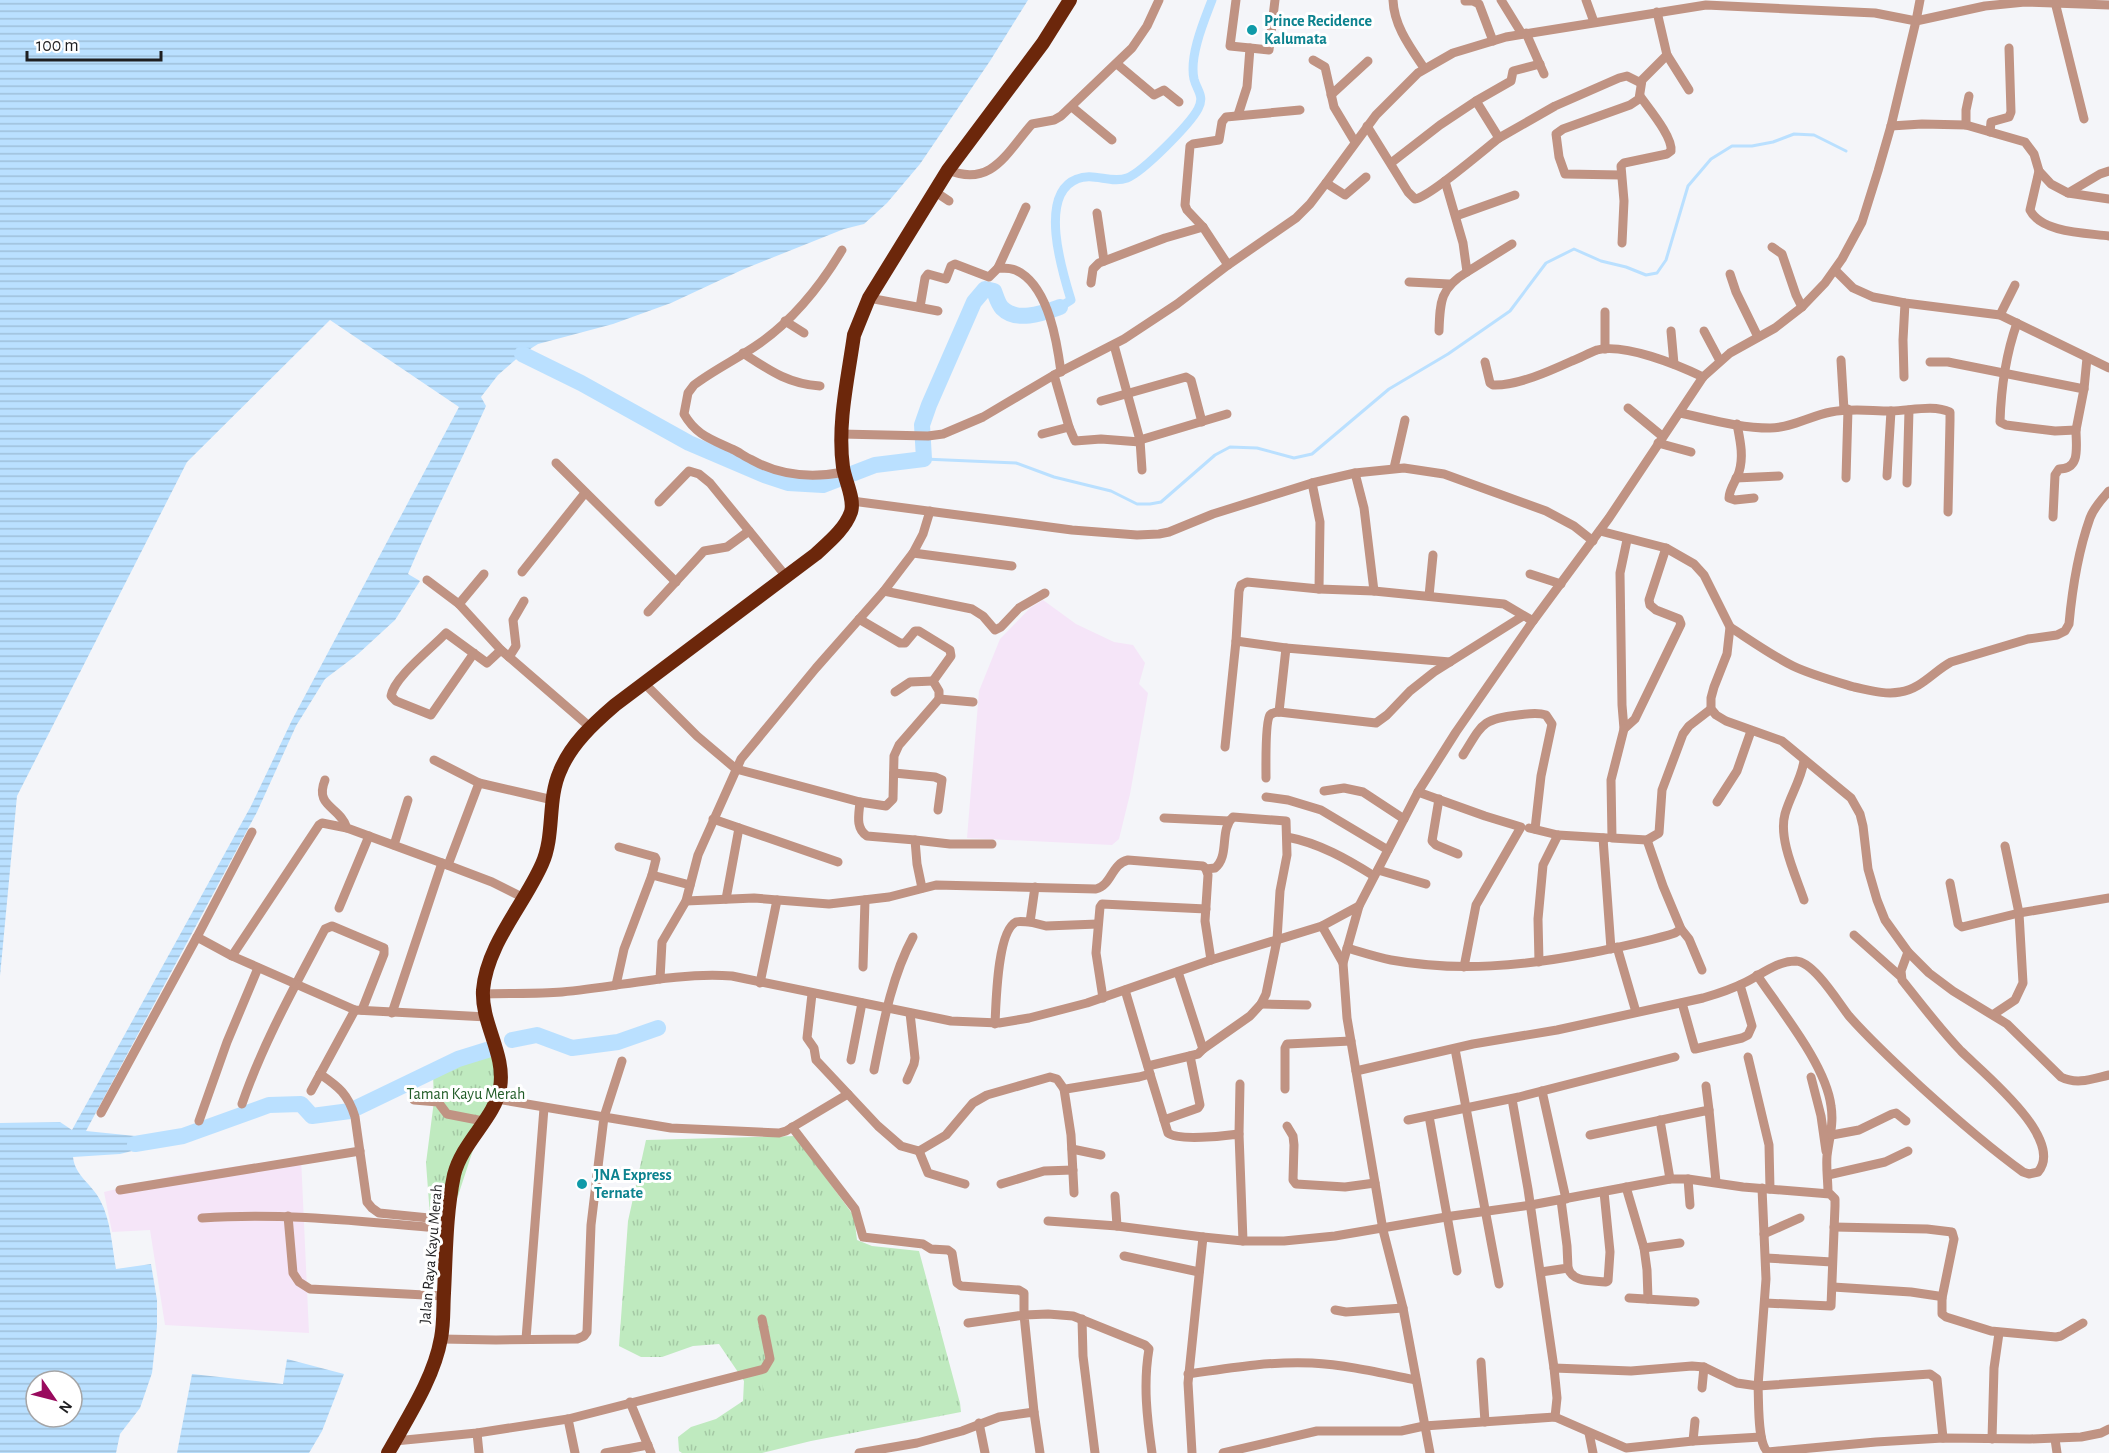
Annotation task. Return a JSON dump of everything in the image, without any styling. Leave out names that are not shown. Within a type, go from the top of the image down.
[{"type":"highway","points":[[483,994],[485,977],[492,955],[543,863],[560,771],[574,747],[590,727],[615,705],[785,575],[816,554],[834,538],[851,511],[852,501],[845,478],[841,434],[854,335],[869,298],[948,170],[1043,43],[1070,0]]},
{"type":"highway","name":"Jalan Raya Kayu Merah","points":[[392,1447],[424,1385],[441,1339],[448,1224],[454,1174],[464,1148],[497,1100],[501,1074],[483,994]]},
{"type":"street","points":[[948,170],[964,176],[987,171],[1004,159],[1032,124],[1058,119],[1117,64],[1140,38],[1158,0]]},
{"type":"street","points":[[1236,0],[1230,46],[1269,50],[1275,0]]},
{"type":"street","points":[[1393,0],[1395,19],[1399,29],[1424,68]]},
{"type":"street","points":[[1586,0],[1594,22]]},
{"type":"street","points":[[1430,1453],[1402,1304],[1383,1230],[1347,1018],[1344,963],[1359,906],[1418,792],[1456,732],[1533,621],[1593,542],[1703,377],[1720,361],[1775,328],[1802,307],[1835,270],[1862,222],[1891,126],[1920,0]]},
{"type":"street","points":[[1465,1],[1479,4],[1493,41]]},
{"type":"street","points":[[1505,1],[1544,74]]},
{"type":"street","points":[[2055,2],[2084,119]]},
{"type":"street","points":[[841,434],[928,436],[949,432],[983,417],[1058,373],[1114,345],[1177,304],[1296,218],[1326,183],[1367,126],[1401,89],[1424,68],[1453,53],[1524,34],[1706,5],[1813,5],[1916,21],[1985,3],[2055,2],[2109,5]]},
{"type":"street","points":[[1657,12],[1667,55],[1689,90]]},
{"type":"street","points":[[1238,115],[1247,87],[1250,48]]},
{"type":"street","points":[[1989,132],[1991,122],[2008,117],[2011,112],[2009,48]]},
{"type":"street","points":[[1622,243],[1624,201],[1620,169],[1624,163],[1671,151],[1671,143],[1640,96],[1641,83],[1667,55]]},
{"type":"street","points":[[1313,60],[1325,67],[1339,118],[1355,142]]},
{"type":"street","points":[[1331,95],[1368,61]]},
{"type":"street","points":[[1117,64],[1152,93],[1156,95],[1164,90],[1179,102]]},
{"type":"street","points":[[1391,163],[1440,125],[1511,81],[1513,71],[1540,64]]},
{"type":"street","points":[[1367,126],[1408,192],[1415,199],[1423,197],[1499,138],[1555,106],[1619,78],[1632,78],[1641,83]]},
{"type":"street","points":[[1621,175],[1565,174],[1556,134],[1563,129],[1630,105],[1640,96]]},
{"type":"street","points":[[1966,125],[1969,96]]},
{"type":"street","points":[[1476,101],[1499,138]]},
{"type":"street","points":[[1072,107],[1112,140]]},
{"type":"street","points":[[1228,265],[1203,227],[1185,205],[1190,146],[1219,140],[1223,119],[1238,115],[1300,110]]},
{"type":"street","points":[[1891,126],[1966,125],[2025,142],[2032,150],[2039,171],[2051,184],[2068,194],[2109,199]]},
{"type":"street","points":[[2039,171],[2030,210],[2037,219],[2065,231],[2109,236]]},
{"type":"street","points":[[2068,194],[2109,171]]},
{"type":"street","points":[[1326,183],[1345,195],[1366,177]]},
{"type":"street","points":[[1445,181],[1463,243],[1467,272]]},
{"type":"street","points":[[934,191],[949,201]]},
{"type":"street","points":[[1455,216],[1515,195]]},
{"type":"street","points":[[920,307],[928,274],[946,279],[951,266],[955,264],[989,277],[998,268],[1026,207]]},
{"type":"street","points":[[1097,213],[1104,261]]},
{"type":"street","points":[[1091,283],[1093,270],[1104,261],[1165,238],[1203,227]]},
{"type":"street","points":[[1438,331],[1440,307],[1449,284],[1512,244]]},
{"type":"street","points":[[1772,247],[1782,254],[1802,307]]},
{"type":"street","points":[[842,250],[821,283],[785,321],[762,342],[700,380],[688,393],[684,414],[696,432],[741,453],[754,462],[799,475],[845,478]]},
{"type":"street","points":[[998,268],[1014,269],[1023,274],[1036,290],[1047,310],[1053,328],[1058,373],[1069,427],[1072,437],[1078,442],[1101,439],[1140,441],[1227,414]]},
{"type":"street","points":[[1835,270],[1847,284],[1863,294],[1905,303],[2000,315],[2109,368]]},
{"type":"street","points":[[1730,274],[1741,305],[1758,337]]},
{"type":"street","points":[[1409,282],[1449,284]]},
{"type":"street","points":[[2000,315],[2015,285]]},
{"type":"street","points":[[869,298],[938,311]]},
{"type":"street","points":[[1904,377],[1905,303]]},
{"type":"street","points":[[1605,312],[1605,349]]},
{"type":"street","points":[[785,321],[804,333]]},
{"type":"street","points":[[2017,323],[2011,340],[2005,374],[2001,424],[2076,430]]},
{"type":"street","points":[[1671,331],[1674,364]]},
{"type":"street","points":[[1704,331],[1720,361]]},
{"type":"street","points":[[1114,345],[1140,441],[1142,470]]},
{"type":"street","points":[[1485,362],[1490,383],[1497,386],[1542,374],[1605,349],[1635,353],[1674,364],[1703,377]]},
{"type":"street","points":[[743,353],[790,381],[820,386]]},
{"type":"street","points":[[2053,518],[2055,475],[2059,469],[2073,465],[2075,457],[2076,430],[2087,358]]},
{"type":"street","points":[[1841,360],[1846,410],[1846,478]]},
{"type":"street","points":[[1930,362],[1943,361],[2084,389]]},
{"type":"street","points":[[1101,401],[1189,377],[1202,422]]},
{"type":"street","points":[[1628,408],[1660,440],[1691,452]]},
{"type":"street","points":[[1680,412],[1737,424],[1770,428],[1846,410],[1891,411],[1926,408],[1946,410],[1950,412],[1947,512]]},
{"type":"street","points":[[1907,483],[1909,410]]},
{"type":"street","points":[[1887,476],[1891,411]]},
{"type":"street","points":[[1394,468],[1406,420]]},
{"type":"street","points":[[1737,424],[1741,455],[1729,498],[1734,500],[1754,498]]},
{"type":"street","points":[[1042,434],[1069,427]]},
{"type":"street","points":[[556,463],[676,582]]},
{"type":"street","points":[[852,501],[1072,530],[1137,535],[1160,534],[1213,513],[1311,483],[1355,473],[1394,468],[1444,474],[1475,484],[1561,518],[1593,542]]},
{"type":"street","points":[[659,502],[689,471],[693,472],[710,483],[785,575]]},
{"type":"street","points":[[1355,473],[1364,508],[1374,591]]},
{"type":"street","points":[[1736,478],[1779,476]]},
{"type":"street","points":[[1311,483],[1320,522],[1319,589]]},
{"type":"street","points":[[1600,531],[1627,540],[1666,548],[1694,564],[1704,575],[1730,627],[1791,665],[1867,690],[1900,692],[1917,687],[1951,662],[2028,639],[2057,635],[2065,631],[2069,624],[2078,567],[2090,516],[2109,491]]},
{"type":"street","points":[[522,572],[585,493]]},
{"type":"street","points":[[660,979],[662,942],[686,901],[698,855],[741,759],[816,668],[884,591],[913,552],[923,534],[930,511]]},
{"type":"street","points":[[648,612],[704,551],[726,547],[749,531]]},
{"type":"street","points":[[1627,540],[1620,573],[1624,729],[1611,780],[1607,838],[1614,948],[1636,1012]]},
{"type":"street","points":[[1624,729],[1635,719],[1681,624],[1679,619],[1653,608],[1649,600],[1666,548]]},
{"type":"street","points":[[913,552],[1012,566]]},
{"type":"street","points":[[1430,596],[1433,555]]},
{"type":"street","points":[[459,604],[484,574]]},
{"type":"street","points":[[1530,574],[1561,584]]},
{"type":"street","points":[[427,580],[459,604],[505,653],[590,727]]},
{"type":"street","points":[[1225,747],[1239,591],[1247,582],[1319,589],[1374,591],[1503,604],[1533,621]]},
{"type":"street","points":[[884,591],[972,609],[989,621],[995,630],[1001,627],[1019,608],[1045,593]]},
{"type":"street","points":[[474,654],[431,715],[396,701],[391,696],[398,680],[447,633],[487,663],[516,646],[513,620],[524,601]]},
{"type":"street","points":[[1266,778],[1268,718],[1273,713],[1376,723],[1410,691],[1450,662],[1523,616]]},
{"type":"street","points":[[859,619],[900,643],[905,643],[915,632],[919,631],[950,650],[951,656],[933,681]]},
{"type":"street","points":[[1730,627],[1727,654],[1714,687],[1711,709],[1716,716],[1726,721],[1782,741],[1848,795],[1856,805],[1863,826],[1868,869],[1877,900],[1885,920],[1908,952],[1929,973],[1953,991],[2007,1024],[2061,1077],[2069,1082],[2109,1075]]},
{"type":"street","points":[[1236,641],[1286,648],[1450,662]]},
{"type":"street","points":[[1279,712],[1286,648]]},
{"type":"street","points":[[644,683],[697,736],[736,769],[860,802],[886,806],[891,803],[894,756],[899,745],[939,699],[939,691],[933,681]]},
{"type":"street","points":[[895,692],[910,682],[933,681]]},
{"type":"street","points":[[939,699],[973,702]]},
{"type":"street","points":[[1418,792],[1521,827],[1558,835],[1647,840],[1659,832],[1662,789],[1677,748],[1689,726],[1711,709]]},
{"type":"street","points":[[1463,755],[1476,734],[1485,723],[1493,718],[1530,713],[1546,715],[1552,724],[1541,776],[1535,830]]},
{"type":"street","points":[[1717,802],[1737,771],[1751,731]]},
{"type":"street","points":[[434,760],[479,783],[553,800]]},
{"type":"street","points":[[1804,761],[1800,780],[1785,814],[1783,829],[1787,849],[1804,900]]},
{"type":"street","points":[[894,773],[934,777],[942,780],[938,810]]},
{"type":"street","points":[[325,780],[322,798],[329,807],[343,817],[347,828]]},
{"type":"street","points":[[392,1013],[445,864],[479,783]]},
{"type":"street","points":[[1324,791],[1344,788],[1363,792],[1404,819]]},
{"type":"street","points":[[1266,798],[1288,800],[1321,810],[1388,850]]},
{"type":"street","points":[[1438,799],[1432,841],[1458,854]]},
{"type":"street","points":[[394,845],[408,800]]},
{"type":"street","points":[[860,802],[859,827],[867,836],[950,844],[992,844]]},
{"type":"street","points":[[1064,1089],[1139,1077],[1149,1070],[1198,1054],[1250,1016],[1261,1004],[1266,994],[1277,940],[1280,891],[1287,855],[1287,823],[1284,819],[1235,817],[1229,821],[1164,818]]},
{"type":"street","points":[[713,819],[838,862]]},
{"type":"street","points":[[686,901],[777,900],[829,904],[889,897],[922,888],[946,885],[1096,890],[1102,888],[1122,861],[1215,868],[1221,861],[1229,821]]},
{"type":"street","points":[[232,956],[322,823],[347,828],[394,845],[492,882],[524,898]]},
{"type":"street","points":[[1464,967],[1476,905],[1521,827]]},
{"type":"street","points":[[726,899],[740,828]]},
{"type":"street","points":[[101,1113],[252,832]]},
{"type":"street","points":[[1539,962],[1538,919],[1543,865],[1558,835]]},
{"type":"street","points":[[339,908],[369,836]]},
{"type":"street","points":[[1287,837],[1303,840],[1376,873],[1426,884]]},
{"type":"street","points":[[915,840],[916,864],[922,888]]},
{"type":"street","points":[[1647,840],[1681,929],[1689,939],[1702,970]]},
{"type":"street","points":[[1994,1014],[2015,1000],[2023,983],[2019,913],[2005,846]]},
{"type":"street","points":[[616,985],[624,949],[656,859],[655,856],[619,848]]},
{"type":"street","points":[[1206,869],[1208,884],[1206,930],[1211,960]]},
{"type":"street","points":[[652,875],[690,885]]},
{"type":"street","points":[[1950,883],[1958,924],[1962,927],[2019,913],[2109,898]]},
{"type":"street","points":[[1030,922],[1035,887]]},
{"type":"street","points":[[760,983],[777,900]]},
{"type":"street","points":[[863,967],[865,900]]},
{"type":"street","points":[[1103,998],[1096,953],[1100,907],[1105,903],[1206,909]]},
{"type":"street","points":[[483,994],[560,992],[682,975],[706,974],[732,976],[951,1021],[995,1024],[1058,1011],[1103,998],[1211,960],[1322,926],[1359,906]]},
{"type":"street","points":[[995,1024],[998,973],[1005,941],[1015,922],[1030,922],[1046,926],[1098,924]]},
{"type":"street","points":[[242,1104],[250,1081],[296,985],[325,929],[332,926],[384,948],[384,954],[358,1010],[311,1091]]},
{"type":"street","points":[[1322,926],[1344,963]]},
{"type":"street","points":[[1347,948],[1389,960],[1437,966],[1497,967],[1614,948],[1665,936],[1681,929]]},
{"type":"street","points":[[1356,1071],[1455,1048],[1557,1030],[1682,1003],[1725,991],[1784,963],[1802,962],[1809,967],[1858,1025],[1936,1101],[2005,1160],[2023,1172],[2029,1174],[2038,1172],[2043,1161],[2041,1144],[2026,1116],[2008,1095],[1961,1051],[1900,976],[1854,935]]},
{"type":"street","points":[[197,937],[258,968],[358,1010],[487,1017]]},
{"type":"street","points":[[874,1070],[886,1008],[905,951],[913,937]]},
{"type":"street","points":[[1900,976],[1908,952]]},
{"type":"street","points":[[199,1121],[227,1042],[258,968]]},
{"type":"street","points":[[1178,972],[1203,1049]]},
{"type":"street","points":[[1757,975],[1814,1058],[1831,1104],[1832,1135],[1827,1157]]},
{"type":"street","points":[[1682,1003],[1695,1049],[1742,1038],[1748,1035],[1752,1026],[1740,985]]},
{"type":"street","points":[[1125,990],[1168,1133],[1172,1136],[1199,1137],[1239,1134]]},
{"type":"street","points":[[812,994],[807,1038],[814,1048],[816,1059],[878,1126],[901,1146],[919,1151],[946,1135],[973,1103],[987,1095],[1050,1077],[1057,1079],[1064,1089],[1072,1149],[1074,1193]]},
{"type":"street","points":[[851,1060],[862,1004]]},
{"type":"street","points":[[1261,1004],[1307,1005]]},
{"type":"street","points":[[907,1080],[915,1058],[910,1013]]},
{"type":"street","points":[[1285,1089],[1287,1044],[1351,1041]]},
{"type":"street","points":[[1455,1048],[1499,1284]]},
{"type":"street","points":[[1164,1120],[1198,1108],[1200,1105],[1190,1056]]},
{"type":"street","points":[[1748,1056],[1769,1145],[1764,1234],[1765,1303],[1758,1386],[1761,1437],[1764,1449],[1771,1453],[1876,1442],[1943,1438],[2055,1439],[2081,1437],[2109,1429]]},
{"type":"street","points":[[1408,1120],[1512,1099],[1675,1057]]},
{"type":"street","points":[[441,1339],[577,1339],[587,1332],[591,1225],[604,1117],[622,1061]]},
{"type":"street","points":[[320,1074],[342,1090],[351,1103],[355,1116],[367,1202],[372,1209],[379,1213],[448,1224]]},
{"type":"street","points":[[1811,1077],[1821,1116],[1827,1157],[1828,1193]]},
{"type":"street","points":[[1240,1084],[1239,1134],[1243,1241]]},
{"type":"street","points":[[1706,1086],[1716,1182]]},
{"type":"street","points":[[1542,1091],[1563,1200],[1568,1268],[1570,1275],[1575,1278],[1608,1281],[1610,1252],[1604,1192]]},
{"type":"street","points":[[497,1100],[671,1128],[769,1134],[786,1131],[848,1094]]},
{"type":"street","points":[[1512,1099],[1531,1205],[1554,1368],[1557,1398],[1555,1417]]},
{"type":"street","points":[[414,1100],[438,1102],[447,1114],[483,1121]]},
{"type":"street","points":[[526,1339],[544,1108]]},
{"type":"street","points":[[1590,1134],[1709,1110]]},
{"type":"street","points":[[1832,1135],[1859,1130],[1896,1113],[1906,1121]]},
{"type":"street","points":[[1429,1116],[1457,1271]]},
{"type":"street","points":[[1660,1120],[1670,1179]]},
{"type":"street","points":[[795,1125],[855,1209],[862,1238],[921,1244],[931,1249],[950,1251],[959,1286],[1022,1291],[1025,1296],[1024,1315],[1040,1453]]},
{"type":"street","points":[[1287,1126],[1293,1136],[1293,1180],[1296,1184],[1339,1187],[1375,1183]]},
{"type":"street","points":[[1072,1149],[1101,1155]]},
{"type":"street","points":[[120,1190],[360,1151]]},
{"type":"street","points":[[919,1151],[928,1173],[965,1184]]},
{"type":"street","points":[[1828,1175],[1885,1162],[1908,1151]]},
{"type":"street","points":[[1001,1184],[1044,1171],[1073,1170]]},
{"type":"street","points":[[1048,1221],[1117,1226],[1243,1241],[1284,1241],[1383,1230],[1447,1217],[1563,1200],[1670,1179],[1828,1193],[1835,1199],[1833,1287],[1832,1301],[1828,1308],[1765,1303]]},
{"type":"street","points":[[1688,1179],[1690,1205]]},
{"type":"street","points":[[1626,1187],[1644,1248],[1648,1299]]},
{"type":"street","points":[[1115,1196],[1117,1226]]},
{"type":"street","points":[[202,1218],[237,1215],[288,1216],[448,1224]]},
{"type":"street","points":[[288,1216],[294,1273],[299,1282],[310,1289],[444,1296]]},
{"type":"street","points":[[1764,1234],[1800,1218]]},
{"type":"street","points":[[1834,1227],[1927,1229],[1952,1232],[1954,1239],[1942,1298],[1942,1314],[1946,1317],[2000,1333],[2056,1337],[2083,1323]]},
{"type":"street","points":[[1192,1453],[1188,1374],[1203,1237]]},
{"type":"street","points":[[1644,1248],[1680,1243]]},
{"type":"street","points":[[1124,1257],[1199,1272]]},
{"type":"street","points":[[1766,1258],[1832,1262]]},
{"type":"street","points":[[1541,1272],[1568,1268]]},
{"type":"street","points":[[1833,1287],[1921,1293],[1942,1298]]},
{"type":"street","points":[[1629,1298],[1695,1302]]},
{"type":"street","points":[[1335,1310],[1346,1312],[1402,1304]]},
{"type":"street","points":[[968,1323],[1048,1314],[1082,1319],[1145,1345],[1149,1349],[1145,1376],[1146,1413],[1152,1453]]},
{"type":"street","points":[[392,1447],[567,1419],[764,1369],[770,1359],[762,1319]]},
{"type":"street","points":[[1082,1319],[1083,1356],[1095,1453]]},
{"type":"street","points":[[1992,1439],[1994,1368],[2000,1333]]},
{"type":"street","points":[[1481,1362],[1485,1422]]},
{"type":"street","points":[[1188,1374],[1254,1365],[1310,1363],[1366,1369],[1416,1380]]},
{"type":"street","points":[[1554,1368],[1631,1371],[1678,1366],[1704,1367],[1737,1383],[1758,1386],[1930,1374],[1937,1379],[1943,1438]]},
{"type":"street","points":[[1702,1388],[1704,1367]]},
{"type":"street","points":[[605,1453],[650,1449],[630,1402]]},
{"type":"street","points":[[859,1453],[901,1449],[962,1431],[999,1417],[1034,1412]]},
{"type":"street","points":[[1223,1453],[1317,1431],[1401,1431],[1424,1426],[1555,1417],[1627,1451],[1693,1441],[1761,1437]]},
{"type":"street","points":[[567,1419],[575,1453]]},
{"type":"street","points":[[1693,1441],[1695,1421]]},
{"type":"street","points":[[979,1423],[985,1453]]},
{"type":"street","points":[[477,1433],[479,1453]]},
{"type":"street","points":[[1589,1433],[1593,1453]]},
{"type":"street","points":[[2055,1439],[2057,1453]]},
{"type":"shaded area","points":[[1043,600],[1076,624],[1114,642],[1133,645],[1145,663],[1139,684],[1148,693],[1130,794],[1119,839],[1112,845],[967,838],[979,691],[1000,639],[1030,608]]},
{"type":"shaded area","points":[[301,1157],[309,1333],[165,1325],[150,1230],[112,1232],[104,1192],[176,1175]]},
{"type":"green space","name":"Taman Kayu Merah","points":[[485,1053],[497,1061],[499,1082],[475,1144],[455,1205],[454,1217],[430,1216],[426,1163],[434,1101],[433,1074],[460,1061]]},
{"type":"green space","points":[[795,1136],[854,1216],[857,1240],[872,1246],[919,1251],[961,1412],[811,1441],[762,1453],[682,1453],[679,1451],[678,1437],[691,1427],[716,1419],[743,1401],[744,1381],[719,1344],[693,1346],[662,1357],[641,1357],[619,1346],[628,1221],[646,1140]]},
{"type":"green space","points":[[776,1371],[783,1399],[767,1403],[760,1375]]},
{"type":"water","points":[[0,0],[1028,0],[990,61],[920,164],[887,203],[864,224],[844,229],[744,269],[671,303],[613,324],[538,344],[522,354],[498,375],[481,397],[486,406],[408,574],[420,581],[395,620],[358,654],[325,679],[296,726],[257,812],[86,1131],[155,1138],[156,1145],[120,1154],[73,1157],[80,1175],[97,1194],[104,1208],[116,1269],[151,1264],[157,1300],[157,1327],[152,1373],[140,1408],[120,1434],[116,1453],[0,1453],[0,1123],[60,1122],[72,1130],[251,806],[292,720],[459,407],[330,320],[187,462],[17,796],[0,976]]},
{"type":"water","points":[[287,1359],[344,1374],[322,1431],[309,1453],[177,1453],[192,1374],[283,1384]]},
{"type":"waterway","points":[[1060,307],[1071,300],[1056,234],[1058,200],[1065,187],[1077,179],[1089,177],[1115,180],[1134,174],[1166,147],[1193,116],[1201,101],[1194,79],[1194,60],[1198,39],[1212,0]]},
{"type":"waterway","points":[[924,459],[1016,463],[1054,477],[1111,491],[1137,504],[1150,504],[1161,502],[1215,455],[1230,447],[1257,448],[1294,458],[1312,454],[1389,389],[1448,354],[1510,311],[1546,263],[1574,249],[1601,261],[1646,275],[1657,273],[1666,260],[1688,186],[1711,159],[1732,146],[1752,146],[1773,142],[1794,134],[1814,135],[1846,151]]},
{"type":"waterway","points":[[522,354],[581,383],[689,443],[788,483],[823,485],[875,465],[924,459],[922,425],[929,405],[974,302],[985,289],[994,291],[1002,308],[1015,315],[1030,315],[1060,307]]},
{"type":"waterway","points":[[512,1040],[537,1035],[572,1048],[618,1042],[658,1028]]},
{"type":"waterway","points":[[135,1144],[183,1136],[269,1105],[301,1104],[312,1116],[350,1111],[458,1059],[487,1050]]},
{"type":"place","name":"Prince Recidence Kalumata","points":[[1252,30]]},
{"type":"place","name":"JNA Express Ternate","points":[[582,1184]]}]
